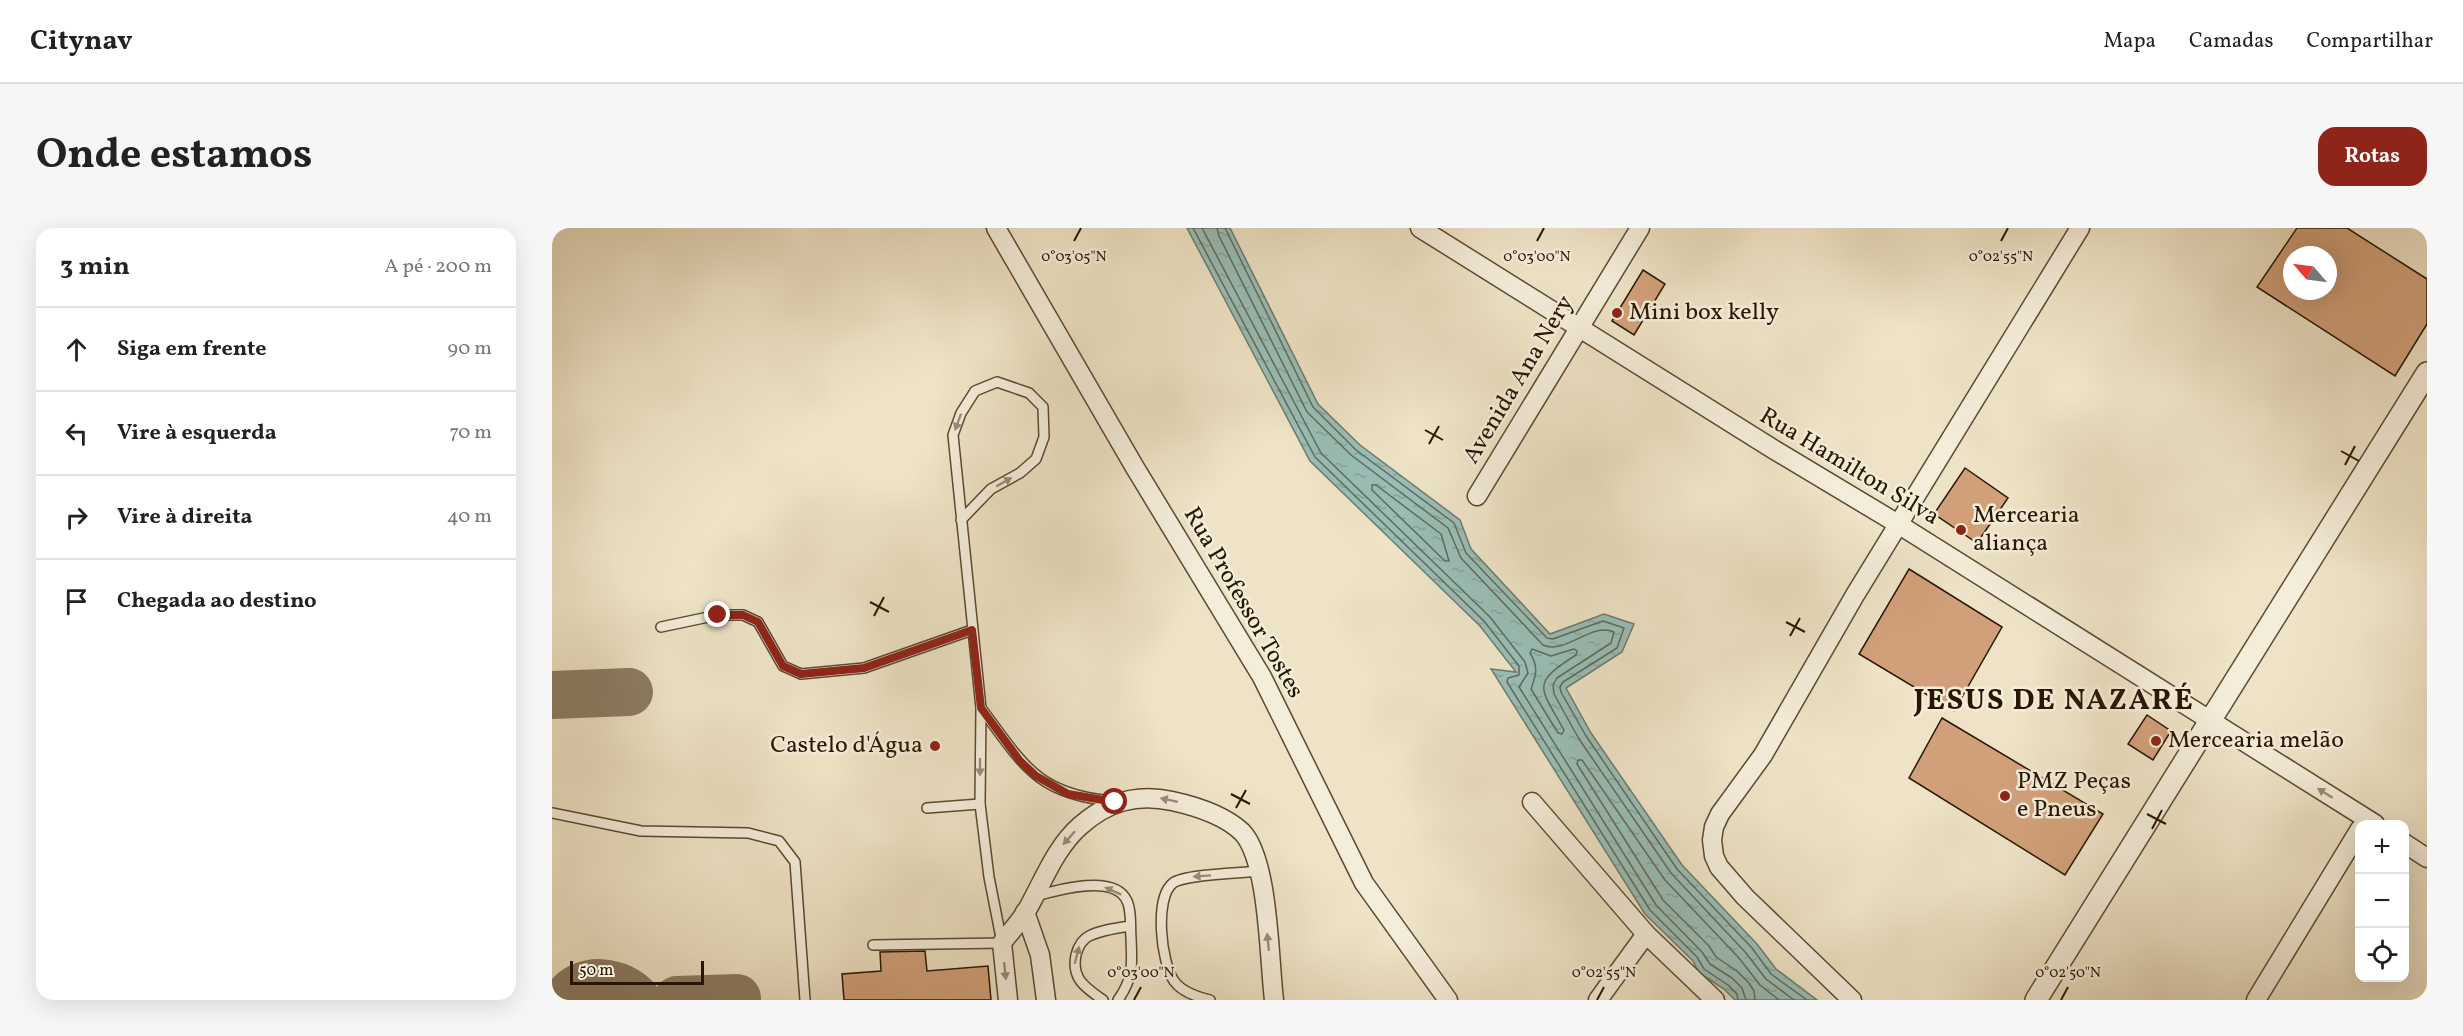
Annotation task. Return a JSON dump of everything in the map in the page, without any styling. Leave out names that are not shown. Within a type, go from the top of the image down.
[{"type":"street","name":"Rua Professor Tostes","points":[[996,228],[1134,466],[1262,677],[1364,883],[1393,927],[1448,1000]]},
{"type":"street","name":"Rua Hamilton Silva","points":[[1420,228],[1578,328],[1898,524],[2210,721],[2360,820]]},
{"type":"street","name":"Avenida Ana Nery","points":[[1477,496],[1640,228]]},
{"type":"street","points":[[1852,1000],[1745,897],[1719,867],[1714,856],[1712,840],[1714,827],[1720,814],[1763,755],[1898,524],[2080,228]]},
{"type":"street","points":[[2036,1000],[2427,373]]},
{"type":"street","points":[[1008,1000],[1002,943],[1030,904],[1060,848],[1080,825],[1115,802],[1139,797],[1160,798],[1202,810],[1241,832],[1251,845],[1260,871],[1274,1000]]},
{"type":"street","points":[[1532,802],[1646,934],[1715,1000]]},
{"type":"street","points":[[2256,1000],[2355,842]]},
{"type":"street","points":[[2409,846],[2427,858]]},
{"type":"street","points":[[1030,904],[1046,1000]]},
{"type":"street","points":[[1598,1000],[1646,934]]},
{"type":"lane","points":[[873,945],[1002,943],[989,877],[980,804],[981,708],[972,630],[961,520],[953,435],[961,413],[975,392],[997,382],[1029,393],[1043,407],[1044,437],[1036,459],[1020,473],[991,489],[961,520]]},
{"type":"lane","points":[[661,627],[718,615],[743,615],[758,622],[783,666],[801,674],[864,668],[972,630]]},
{"type":"lane","points":[[981,708],[1020,761],[1036,776],[1068,794],[1115,802]]},
{"type":"lane","points":[[927,808],[980,804]]},
{"type":"lane","points":[[552,813],[641,831],[748,833],[779,840],[795,862],[805,1000]]},
{"type":"lane","points":[[1210,1000],[1182,989],[1174,981],[1168,969],[1161,909],[1163,897],[1175,882],[1189,877],[1260,871]]},
{"type":"lane","points":[[1030,904],[1062,888],[1094,885],[1118,891],[1127,900],[1131,970],[1129,985],[1118,1000]]},
{"type":"lane","points":[[1103,1000],[1077,978],[1075,968],[1077,951],[1086,937],[1130,926]]},
{"type":"water","points":[[1187,228],[1230,228],[1318,404],[1360,445],[1460,520],[1471,549],[1550,634],[1604,614],[1634,624],[1622,652],[1566,688],[1591,733],[1682,865],[1757,944],[1776,969],[1817,1000],[1735,1000],[1724,989],[1699,973],[1693,961],[1645,914],[1491,669],[1516,672],[1480,626],[1310,461]]},
{"type":"building","points":[[2297,228],[2347,228],[2427,279],[2427,324],[2395,376],[2257,287],[2283,249],[2283,300],[2337,300],[2337,246],[2285,246]]},
{"type":"building","points":[[1643,270],[1665,284],[1634,335],[1612,321]]},
{"type":"building","points":[[1965,468],[2008,498],[1977,543],[1934,514]]},
{"type":"building","points":[[1909,569],[2002,627],[1954,711],[1859,654]]},
{"type":"building","points":[[2147,715],[2171,731],[2153,760],[2128,744]]},
{"type":"building","name":"PMZ Peças e Pneus","points":[[1942,718],[2103,814],[2065,875],[1909,778]]},
{"type":"building","points":[[925,951],[927,971],[988,966],[991,1000],[844,1000],[842,974],[881,971],[880,952]]},
{"type":"taxiway","points":[[552,695],[629,692]]},
{"type":"taxiway","points":[[566,1000],[581,987],[601,983],[621,988],[637,1000]]},
{"type":"taxiway","points":[[677,1000],[737,998]]},
{"type":"place","name":"Mini box kelly","points":[[1617,313]]},
{"type":"place","name":"Mercearia aliança","points":[[1961,530]]},
{"type":"place","name":"Mercearia melão","points":[[2156,741]]},
{"type":"place","name":"Castelo d'Água","points":[[935,746]]},
{"type":"place","name":"PMZ Peças e Pneus","points":[[2005,796]]},
{"type":"district","name":"JESUS DE NAZARÉ","points":[[2054,701]]},
{"type":"route","points":[[718,615],[743,615],[758,622],[783,666],[801,674],[864,668],[972,630],[981,708],[1020,761],[1036,776],[1068,794],[1115,802]]}]
